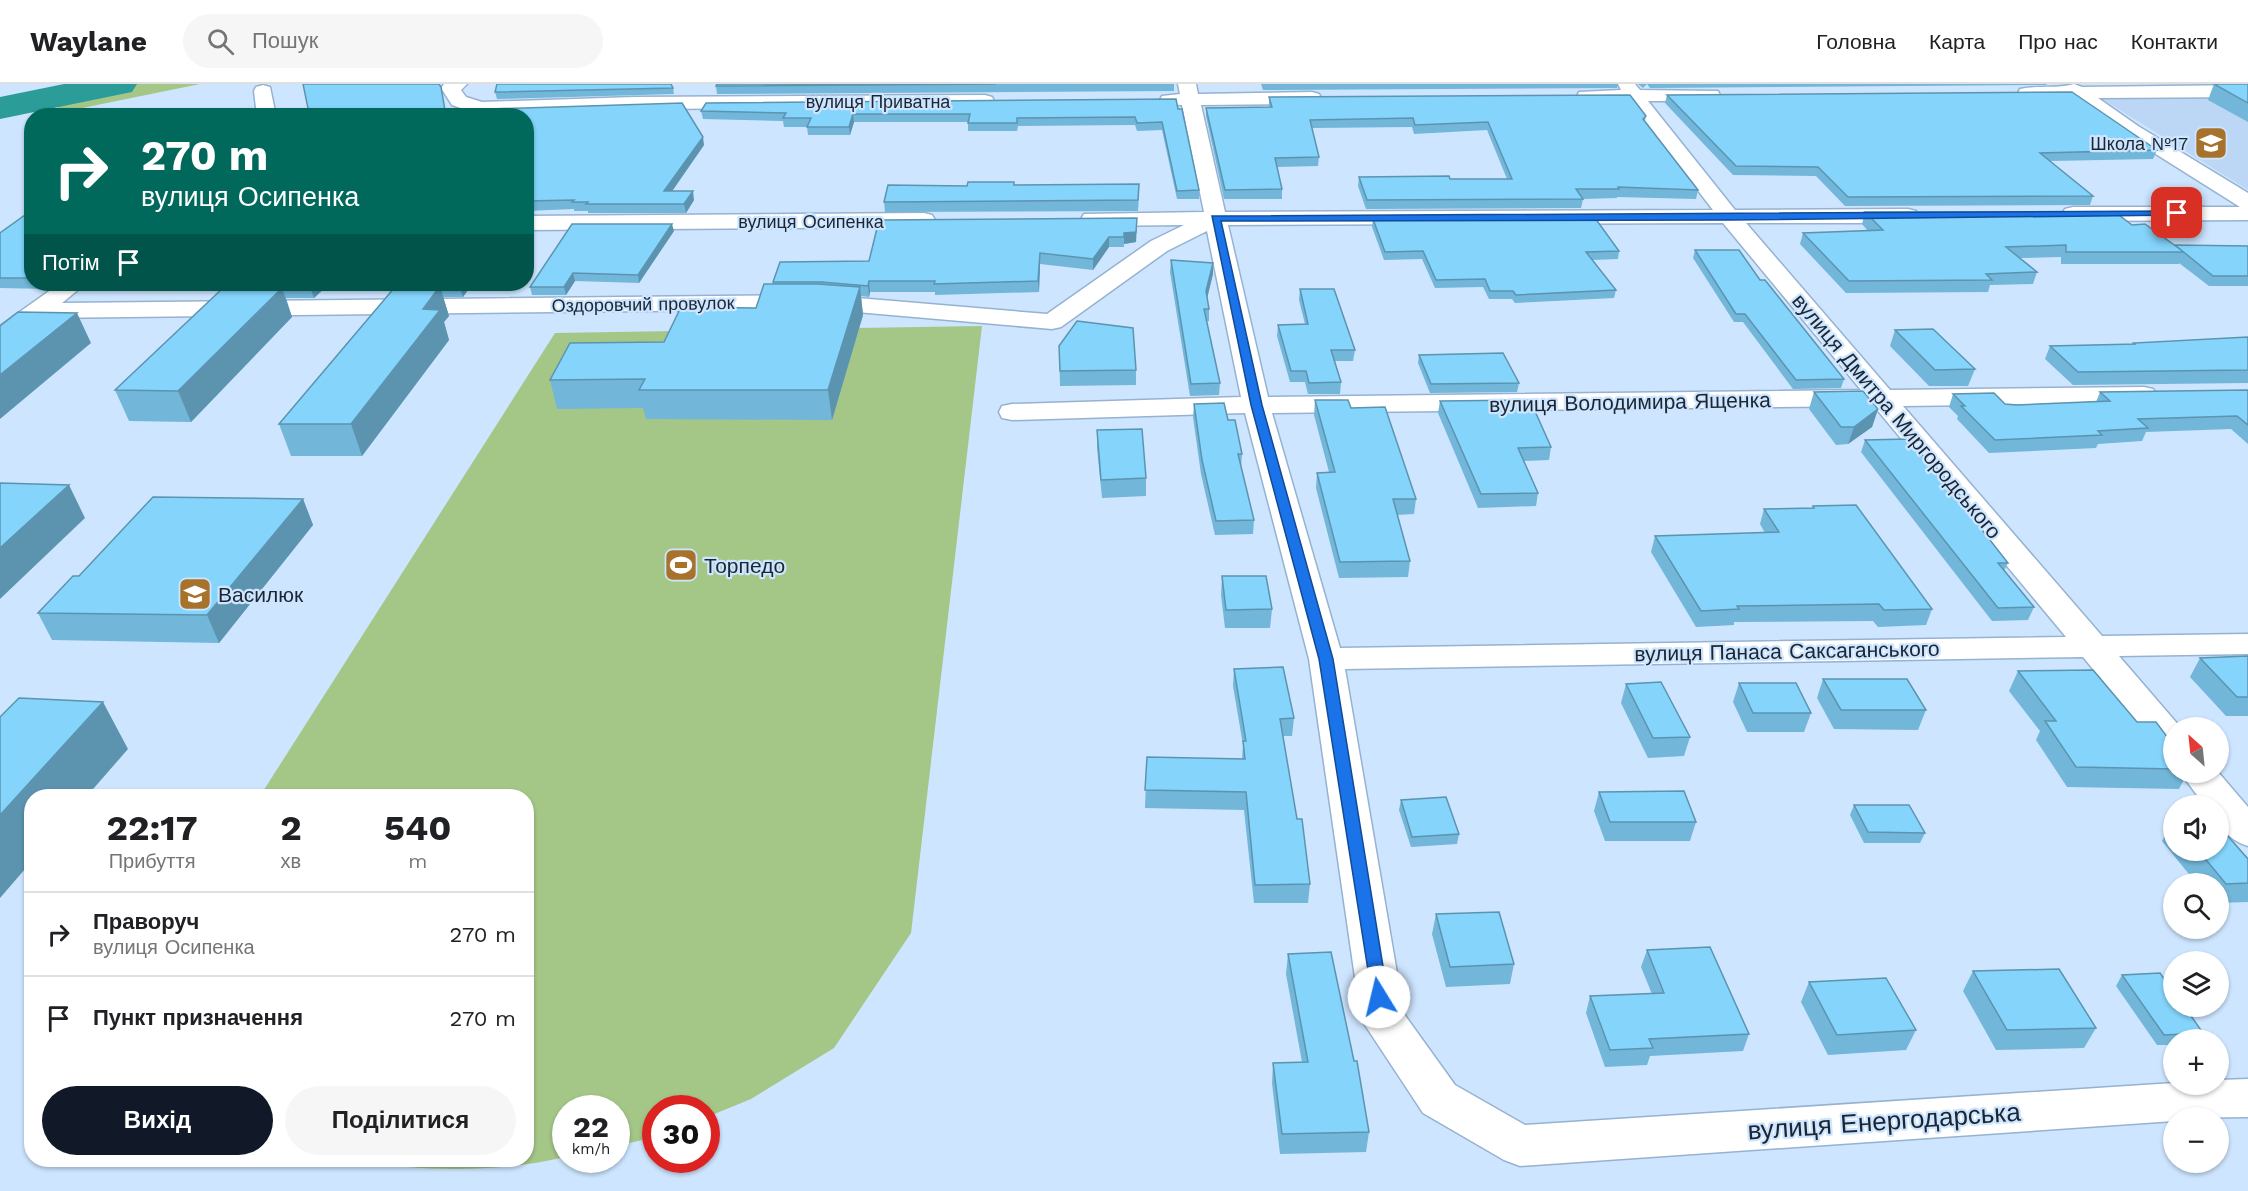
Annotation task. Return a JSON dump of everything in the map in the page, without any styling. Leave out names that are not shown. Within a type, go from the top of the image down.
[{"type":"street","points":[[458,84],[450,88],[459,101],[471,108]]},
{"type":"street","points":[[2072,88],[2131,130],[2248,202]]},
{"type":"street","points":[[2006,93],[2072,88],[2248,91]]},
{"type":"street","points":[[1565,96],[1631,90],[1731,95]]},
{"type":"street","name":"вулиця Дмитра Миргородського","points":[[1631,90],[1729,218],[2163,730]]},
{"type":"street","points":[[263,91],[266,108]]},
{"type":"street","points":[[1189,92],[1256,405],[1326,659]]},
{"type":"street","points":[[1155,100],[1189,92],[1331,98]]},
{"type":"street","name":"вулиця Приватна","points":[[534,109],[635,103],[1001,101]]},
{"type":"street","points":[[2048,214],[2248,213]]},
{"type":"street","points":[[1073,219],[1929,216]]},
{"type":"street","name":"Оздоровчий провулок","points":[[38,311],[822,302],[1053,322],[1159,246],[1216,218]]},
{"type":"street","name":"вулиця Осипенка","points":[[534,224],[942,220]]},
{"type":"street","points":[[0,338],[64,291]]},
{"type":"street","points":[[330,307],[344,291]]},
{"type":"street","name":"вулиця Володимира Ященка","points":[[1012,412],[1256,405],[2166,394]]},
{"type":"street","name":"вулиця Панаса Саксаганського","points":[[1326,659],[2248,644]]},
{"type":"street","name":"вулиця Енергодарська","points":[[1326,659],[1383,1020],[1439,1099],[1520,1146],[2073,1107],[2248,1098]]},
{"type":"street","points":[[2207,783],[2248,832]]},
{"type":"shaded area","name":"Школа №17","points":[[2248,96],[2248,190],[2099,97]]},
{"type":"green space","points":[[89,84],[200,84],[82,108],[57,108]]},
{"type":"green space","name":"Торпедо","points":[[982,326],[911,933],[834,1048],[751,1099],[720,1112],[720,1095],[642,1095],[642,1140],[630,1143],[630,1095],[552,1095],[552,1160],[534,1163],[534,789],[264,789],[555,333]]},
{"type":"green space","name":"Торпедо","points":[[406,1167],[500,1167],[433,1169]]},
{"type":"building","points":[[303,84],[439,84],[445,108],[308,108]]},
{"type":"building","points":[[497,84],[671,84],[673,88],[495,92]]},
{"type":"building","points":[[717,84],[996,84],[716,86]]},
{"type":"building","points":[[2214,84],[2248,84],[2248,103]]},
{"type":"building","points":[[2072,92],[2157,150],[2040,153],[2093,196],[1848,197],[1818,167],[1736,166],[1667,95]]},
{"type":"building","points":[[1630,95],[1646,116],[1643,119],[1698,190],[1618,187],[1619,189],[1576,189],[1583,199],[1367,200],[1359,177],[1449,176],[1450,179],[1512,179],[1488,122],[1415,125],[1413,118],[1310,120],[1319,157],[1275,158],[1282,189],[1225,190],[1206,108],[1272,107],[1269,97]]},
{"type":"building","points":[[1176,99],[1178,109],[1182,109],[1199,190],[1177,191],[1162,122],[1137,123],[1135,117],[1017,118],[1017,123],[968,123],[970,114],[853,114],[849,127],[807,127],[811,118],[783,118],[786,113],[701,111],[706,103]]},
{"type":"building","points":[[682,103],[703,137],[664,191],[693,191],[684,204],[586,204],[588,202],[572,202],[574,200],[534,201],[534,108],[522,108]]},
{"type":"building","points":[[968,182],[1014,182],[1014,185],[1139,184],[1138,200],[884,202],[888,185],[967,186]]},
{"type":"building","points":[[1865,212],[2115,212],[2132,225],[2145,224],[2184,252],[2066,252],[2066,245],[2006,247],[2037,272],[1986,274],[1992,280],[1849,281],[1803,233],[1883,230]]},
{"type":"building","points":[[24,216],[24,278],[0,278],[0,233]]},
{"type":"building","points":[[1137,218],[1136,232],[1124,233],[1124,237],[1109,237],[1093,259],[1040,253],[1038,281],[934,284],[935,281],[869,281],[868,286],[821,282],[773,282],[780,262],[869,261],[879,220]]},
{"type":"building","points":[[1595,218],[1619,251],[1586,252],[1616,290],[1516,295],[1513,291],[1490,291],[1485,279],[1436,280],[1423,251],[1385,252],[1373,219]]},
{"type":"building","points":[[572,224],[672,224],[638,275],[573,273],[564,287],[534,287],[534,281]]},
{"type":"building","points":[[2175,245],[2248,246],[2248,276],[2213,276]]},
{"type":"building","points":[[1695,250],[1739,250],[1760,280],[1765,280],[1844,379],[1796,380],[1745,314],[1736,314]]},
{"type":"building","points":[[1171,260],[1213,263],[1206,291],[1209,309],[1204,309],[1220,383],[1191,384]]},
{"type":"building","points":[[764,284],[860,287],[828,390],[639,390],[645,379],[550,380],[570,343],[664,342],[681,307],[756,308]]},
{"type":"building","points":[[1300,289],[1334,289],[1355,350],[1331,350],[1341,382],[1309,383],[1306,371],[1291,371],[1278,325],[1308,324]]},
{"type":"building","points":[[220,291],[279,291],[178,391],[115,390]]},
{"type":"building","points":[[392,291],[436,291],[423,309],[440,310],[351,424],[279,424]]},
{"type":"building","points":[[18,312],[77,313],[0,375],[0,326]]},
{"type":"building","points":[[1077,321],[1133,328],[1136,370],[1060,371],[1059,346]]},
{"type":"building","points":[[1933,329],[1975,369],[1935,370],[1895,330]]},
{"type":"building","points":[[2248,337],[2248,370],[2078,372],[2050,346],[2136,344],[2134,343]]},
{"type":"building","points":[[1503,353],[1519,383],[1431,384],[1419,355]]},
{"type":"building","points":[[2248,390],[2248,425],[2237,416],[2138,419],[2148,428],[2098,431],[2102,435],[1995,440],[1961,406],[1965,406],[1953,394],[1994,393],[2005,404],[2017,405],[2110,401],[2100,392]]},
{"type":"building","points":[[1863,391],[1878,409],[1854,427],[1841,427],[1814,392]]},
{"type":"building","points":[[1315,400],[1348,400],[1351,408],[1385,407],[1416,499],[1393,499],[1410,561],[1340,562],[1317,473],[1335,472]]},
{"type":"building","points":[[1530,400],[1551,447],[1518,448],[1538,493],[1481,494],[1440,401]]},
{"type":"building","points":[[1224,403],[1228,420],[1235,420],[1242,454],[1238,454],[1254,520],[1216,521],[1202,460],[1194,404]]},
{"type":"building","points":[[1142,429],[1146,478],[1101,480],[1097,430]]},
{"type":"building","points":[[1908,439],[1929,462],[1931,461],[1971,508],[1965,508],[2008,563],[1998,563],[2034,607],[1998,608],[1865,440]]},
{"type":"building","points":[[0,483],[69,485],[0,548]]},
{"type":"building","points":[[153,497],[303,499],[207,615],[38,613],[73,576],[79,576]]},
{"type":"building","points":[[1856,505],[1932,609],[1884,610],[1879,604],[1737,606],[1739,609],[1701,611],[1655,536],[1779,532],[1764,509]]},
{"type":"building","points":[[1222,576],[1266,576],[1272,609],[1226,610]]},
{"type":"building","points":[[2248,656],[2248,697],[2237,697],[2200,658]]},
{"type":"building","points":[[1283,667],[1294,718],[1280,719],[1297,819],[1302,819],[1310,884],[1255,885],[1246,792],[1145,790],[1147,757],[1245,759],[1243,741],[1246,741],[1234,669]]},
{"type":"building","points":[[2093,670],[2137,722],[2156,722],[2163,731],[2163,769],[2076,767],[2045,721],[2056,721],[2018,671]]},
{"type":"building","points":[[1823,679],[1907,679],[1926,710],[1841,710]]},
{"type":"building","points":[[1661,682],[1690,737],[1653,738],[1626,684]]},
{"type":"building","points":[[1739,683],[1796,683],[1811,713],[1753,713]]},
{"type":"building","points":[[19,698],[103,702],[0,815],[0,717]]},
{"type":"building","points":[[1684,791],[1696,822],[1610,822],[1599,792]]},
{"type":"building","points":[[1446,797],[1459,834],[1412,837],[1401,800]]},
{"type":"building","points":[[1854,805],[1909,805],[1925,833],[1868,832]]},
{"type":"building","points":[[2229,837],[2248,859],[2248,883],[2229,884],[2229,873],[2217,873],[2207,861],[2229,861]]},
{"type":"building","points":[[1499,912],[1514,964],[1450,967],[1436,914]]},
{"type":"building","points":[[1710,947],[1749,1034],[1649,1039],[1653,1048],[1610,1050],[1590,996],[1664,993],[1647,950]]},
{"type":"building","points":[[1331,952],[1354,1061],[1357,1061],[1369,1132],[1282,1134],[1273,1063],[1308,1062],[1288,954]]},
{"type":"building","points":[[2059,969],[2096,1028],[2007,1030],[1973,971]]},
{"type":"building","points":[[2160,973],[2163,977],[2163,1017],[2192,1017],[2200,1029],[2163,1029],[2163,1034],[2122,975]]},
{"type":"building","points":[[1886,978],[1916,1030],[1837,1035],[1809,982]]},
{"type":"waterway","points":[[0,108],[119,84]]},
{"type":"place","name":"Школа №17","points":[[2211,143]]},
{"type":"place","name":"Торпедо","points":[[681,565]]},
{"type":"place","name":"Василюк","points":[[195,594]]},
{"type":"route","points":[[1379,997],[1326,659],[1256,405],[1216,218],[1729,218],[2177,213]]}]
